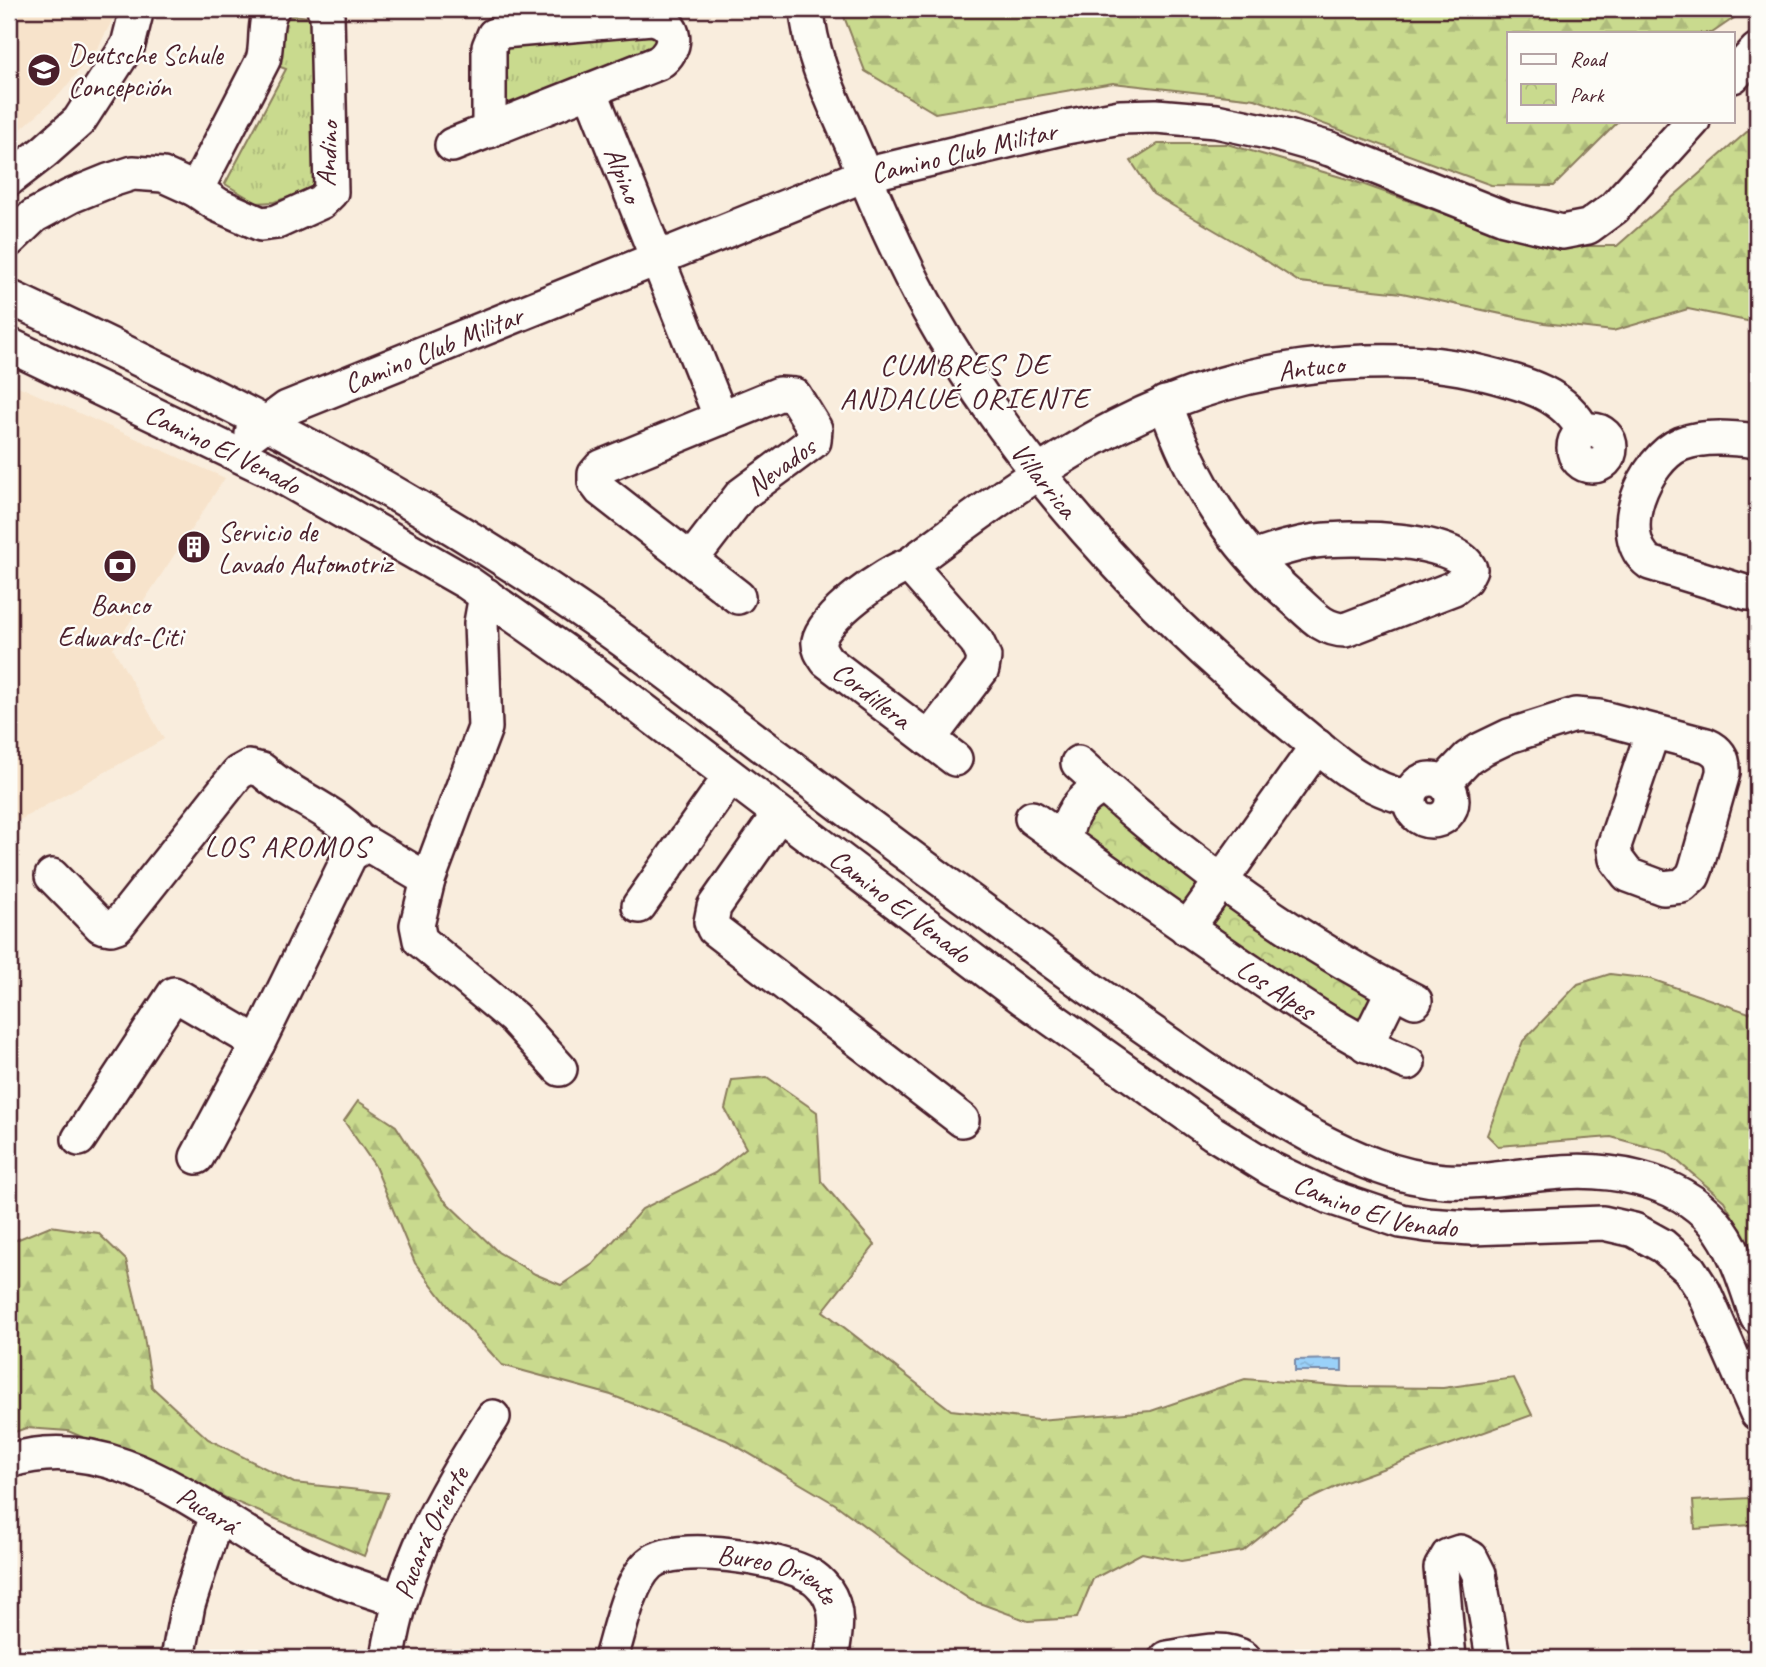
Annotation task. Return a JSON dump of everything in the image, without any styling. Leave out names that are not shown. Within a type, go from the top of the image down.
[{"type":"street","points":[[9,179],[79,121],[128,45],[136,9]]},
{"type":"street","points":[[197,190],[263,60],[267,43],[267,19],[272,9]]},
{"type":"street","name":"Andino","points":[[9,240],[34,216],[71,196],[108,180],[133,173],[163,175],[197,190],[225,209],[261,224],[277,222],[321,202],[329,195],[328,27],[324,9]]},
{"type":"street","name":"Villarrica","points":[[807,9],[819,64],[884,222],[930,312],[982,395],[1040,473],[1102,547],[1178,625],[1230,673],[1317,746],[1372,784],[1387,792],[1409,798],[1415,786],[1426,779],[1444,783],[1468,758],[1482,749],[1508,736],[1564,717],[1599,716],[1653,731]]},
{"type":"street","points":[[452,145],[489,131],[590,90],[663,59],[672,48],[672,33],[662,21],[652,18],[494,35],[489,47],[489,131]]},
{"type":"street","points":[[1734,75],[1757,50]]},
{"type":"street","name":"Alpino","points":[[590,90],[637,204],[656,259]]},
{"type":"street","name":"Camino Club Militar","points":[[232,451],[265,422],[287,408],[864,174],[1066,127],[1120,117],[1181,117],[1252,128],[1330,149],[1504,218],[1562,232],[1588,227],[1614,208],[1692,122]]},
{"type":"street","points":[[656,259],[721,418]]},
{"type":"street","name":"Camino El Venado","points":[[9,297],[265,422],[419,506],[554,592],[608,629],[1087,987],[1275,1115],[1335,1148],[1385,1169],[1418,1177],[1449,1181],[1494,1181],[1547,1173],[1583,1172],[1650,1181],[1687,1199],[1713,1220],[1730,1246],[1757,1317]]},
{"type":"street","name":"Camino El Venado","points":[[9,345],[232,451],[303,488],[486,595],[570,654],[1059,1025],[1245,1154],[1298,1183],[1361,1209],[1427,1226],[1471,1228],[1603,1223],[1645,1235],[1680,1259],[1697,1280],[1757,1413]]},
{"type":"street","name":"Antuco","points":[[1040,473],[1100,433],[1201,390],[1276,371],[1361,362],[1425,364],[1473,370],[1542,392],[1568,408],[1584,432],[1575,445],[1579,460],[1594,466],[1607,457],[1644,485]]},
{"type":"street","name":"Nevados","points":[[691,560],[741,495],[808,448],[815,437],[814,429],[798,398],[790,393],[779,394],[601,467],[594,478],[601,490],[738,597]]},
{"type":"street","points":[[1166,403],[1181,444],[1206,496],[1226,526],[1253,558],[1321,622],[1337,629],[1352,627],[1446,592],[1465,579],[1470,569],[1462,558],[1444,549],[1374,540],[1319,541],[1253,558]]},
{"type":"street","points":[[1757,440],[1714,439],[1680,445],[1662,458],[1644,485],[1637,503],[1632,533],[1634,543],[1644,559],[1656,566],[1748,593],[1757,593]]},
{"type":"street","name":"Cordillera","points":[[909,565],[977,642],[984,657],[979,674],[942,749],[827,661],[819,649],[819,639],[838,613],[892,572],[909,565],[1010,490],[1040,473]]},
{"type":"street","points":[[486,595],[481,623],[485,728],[428,880],[417,925],[420,940],[514,1018],[560,1069]]},
{"type":"street","points":[[1653,731],[1712,748],[1722,757],[1724,765],[1693,876],[1682,886],[1669,889],[1628,875],[1619,866],[1614,853],[1614,846],[1653,731]]},
{"type":"street","points":[[1187,929],[1317,746]]},
{"type":"street","name":"Los Alpes","points":[[1079,763],[1103,786],[1220,881],[1310,940],[1404,996],[1366,1045]]},
{"type":"street","points":[[52,876],[102,926],[117,926],[238,774],[249,767],[262,770],[341,822],[363,846]]},
{"type":"street","points":[[639,906],[730,777]]},
{"type":"street","points":[[1065,841],[1066,829],[1075,808],[1092,791],[1103,786]]},
{"type":"street","points":[[779,814],[714,907],[710,922],[714,929],[962,1121]]},
{"type":"street","name":"Los Alpes","points":[[1032,818],[1187,929],[1325,1022],[1366,1045],[1408,1063]]},
{"type":"street","points":[[197,1157],[258,1043],[350,855],[367,844],[428,880]]},
{"type":"street","points":[[1059,1025],[1087,987]]},
{"type":"street","points":[[79,1139],[174,994],[258,1043]]},
{"type":"street","name":"Pucará Oriente","points":[[388,1658],[400,1600],[419,1546],[450,1485],[493,1417]]},
{"type":"street","name":"Pucará","points":[[9,1461],[51,1453],[108,1460],[157,1479],[188,1495],[278,1552],[310,1568],[400,1600]]},
{"type":"street","points":[[178,1658],[188,1605],[217,1515]]},
{"type":"street","points":[[1448,1658],[1440,1574],[1445,1560],[1455,1552],[1468,1555],[1477,1568],[1493,1658]]},
{"type":"street","name":"Bureo Oriente","points":[[611,1658],[638,1578],[651,1563],[672,1554],[728,1555],[777,1564],[811,1575],[827,1591],[834,1606],[836,1620],[831,1658]]},
{"type":"street","points":[[1167,1658],[1222,1651],[1244,1658]]},
{"type":"shaded area","name":"Deutsche Schule Concepción","points":[[9,9],[118,9],[99,46],[60,94],[9,140]]},
{"type":"shaded area","points":[[9,382],[225,478],[113,648],[164,739],[9,826]]},
{"type":"green space","points":[[843,9],[1747,9],[1713,32],[1507,32],[1507,122],[1618,122],[1554,186],[1491,185],[1255,99],[1113,83],[935,113],[865,71]]},
{"type":"green space","points":[[293,15],[308,17],[315,28],[315,177],[310,190],[274,202],[257,203],[225,184],[286,69],[275,65],[284,19]]},
{"type":"green space","points":[[640,30],[658,36],[659,45],[537,92],[538,103],[511,110],[504,105],[506,49],[513,42]]},
{"type":"green space","points":[[1757,123],[1757,323],[1688,309],[1613,331],[1544,323],[1402,293],[1299,282],[1153,194],[1131,161],[1158,144],[1227,144],[1351,180],[1512,238],[1565,246],[1617,246]]},
{"type":"green space","points":[[1115,810],[1370,995],[1372,1004],[1363,1020],[1355,1023],[1084,843],[1083,828],[1092,811]]},
{"type":"green space","points":[[1610,974],[1651,979],[1749,1013],[1757,1008],[1757,1260],[1724,1201],[1667,1152],[1611,1137],[1498,1146],[1487,1135],[1523,1041],[1578,984]]},
{"type":"green space","points":[[767,1077],[817,1112],[821,1181],[875,1245],[823,1311],[951,1410],[1038,1420],[1151,1411],[1245,1379],[1349,1387],[1443,1388],[1514,1378],[1532,1415],[1346,1482],[1304,1502],[1243,1551],[1181,1561],[1142,1553],[1093,1579],[1077,1618],[1028,1621],[971,1600],[914,1563],[835,1504],[726,1440],[611,1395],[502,1365],[449,1307],[415,1263],[375,1166],[344,1121],[358,1101],[396,1126],[442,1198],[498,1252],[535,1274],[561,1285],[593,1264],[642,1209],[715,1173],[746,1148],[725,1109],[732,1080]]},
{"type":"green space","points":[[50,1226],[98,1233],[126,1260],[143,1331],[152,1387],[208,1439],[294,1483],[388,1493],[364,1556],[68,1431],[26,1428],[9,1434],[9,1243]]},
{"type":"green space","points":[[1750,1498],[1751,1525],[1695,1529],[1693,1501]]},
{"type":"water","points":[[1342,1359],[1342,1371],[1295,1371],[1295,1360]]},
{"type":"place","name":"Deutsche Schule Concepción","points":[[44,70]]},
{"type":"place","name":"Servicio de Lavado Automotriz","points":[[194,547]]},
{"type":"place","name":"Banco Edwards-Citi","points":[[120,566]]},
{"type":"district","name":"CUMBRES DE ANDALUÉ ORIENTE","points":[[965,381]]},
{"type":"district","name":"LOS AROMOS","points":[[287,846]]}]
